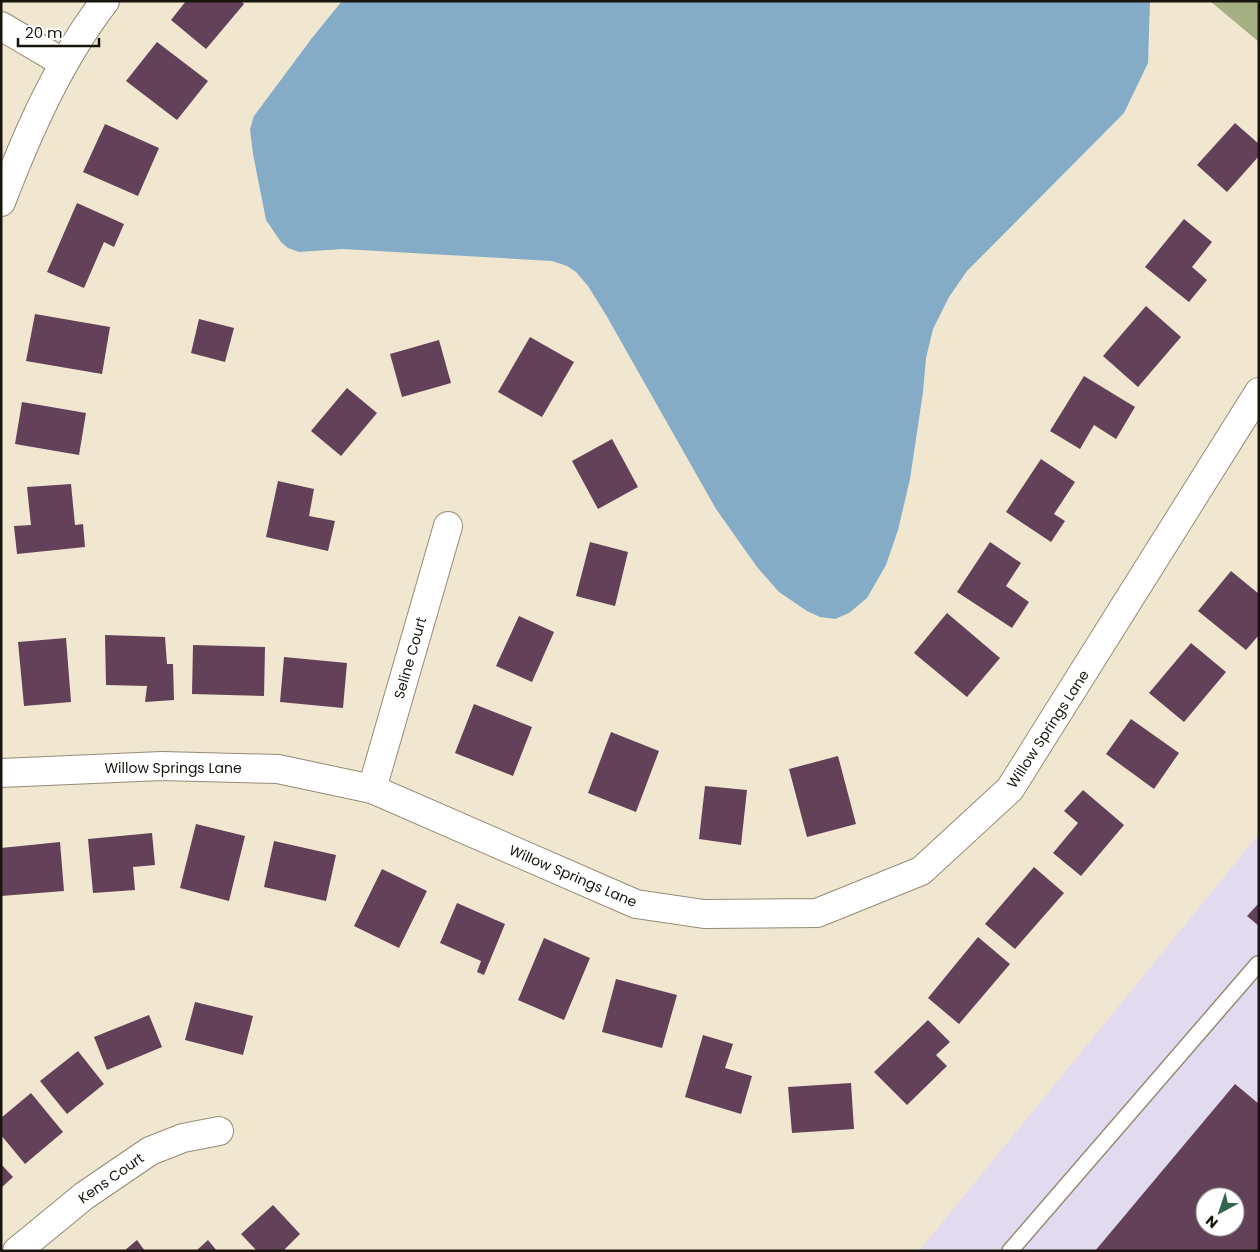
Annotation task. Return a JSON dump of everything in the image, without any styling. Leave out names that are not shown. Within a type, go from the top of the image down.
[{"type":"street","points":[[1,202],[24,143],[64,63],[105,1]]},
{"type":"street","points":[[1,26],[64,63]]},
{"type":"street","name":"Willow Springs Lane","points":[[1,773],[162,766],[278,769],[372,790],[636,904],[704,914],[818,913],[921,871],[1010,789],[1259,392]]},
{"type":"street","name":"Seline Court","points":[[372,790],[448,526]]},
{"type":"street","name":"Kens Court","points":[[17,1251],[84,1196],[150,1151],[182,1138],[220,1131]]},
{"type":"lane","points":[[1010,1251],[1259,965]]},
{"type":"shaded area","points":[[1259,834],[1259,1251],[919,1251]]},
{"type":"green space","points":[[1210,1],[1259,1],[1259,42]]},
{"type":"water","points":[[342,1],[1150,1],[1148,63],[1124,113],[967,271],[949,297],[933,329],[926,358],[910,479],[898,530],[886,565],[867,598],[849,613],[835,619],[820,617],[807,611],[779,592],[757,567],[716,509],[606,315],[588,286],[576,272],[567,266],[552,261],[342,249],[299,252],[288,248],[281,242],[266,220],[250,129],[254,116]]},
{"type":"building","points":[[186,1],[241,1],[244,4],[206,49],[171,20]]},
{"type":"building","points":[[157,42],[208,81],[177,120],[126,81]]},
{"type":"building","points":[[1235,123],[1259,144],[1259,156],[1227,192],[1197,165]]},
{"type":"building","points":[[105,124],[159,148],[138,196],[83,172]]},
{"type":"building","points":[[77,203],[124,224],[114,247],[104,242],[84,288],[47,272]]},
{"type":"building","points":[[1184,219],[1212,242],[1192,267],[1207,280],[1189,302],[1145,267]]},
{"type":"building","points":[[1146,306],[1181,337],[1138,387],[1103,356]]},
{"type":"building","points":[[35,314],[110,327],[102,374],[26,361]]},
{"type":"building","points":[[199,319],[234,328],[225,362],[191,353]]},
{"type":"building","points":[[530,337],[574,362],[542,417],[498,392]]},
{"type":"building","points":[[439,340],[451,383],[402,397],[390,354]]},
{"type":"building","points":[[1084,376],[1135,407],[1116,439],[1094,425],[1080,449],[1050,431]]},
{"type":"building","points":[[347,388],[377,413],[341,456],[311,431]]},
{"type":"building","points":[[22,402],[86,413],[79,455],[15,444]]},
{"type":"building","points":[[612,439],[638,487],[598,509],[572,461]]},
{"type":"building","points":[[1041,459],[1075,482],[1054,514],[1065,521],[1051,542],[1006,512]]},
{"type":"building","points":[[278,481],[314,489],[309,516],[335,521],[328,551],[266,537]]},
{"type":"building","points":[[71,484],[75,525],[83,524],[85,547],[17,554],[14,526],[31,525],[27,487]]},
{"type":"building","points":[[590,542],[628,552],[615,606],[576,596]]},
{"type":"building","points":[[990,542],[1021,563],[1006,586],[1029,602],[1012,628],[957,592]]},
{"type":"building","points":[[1231,571],[1259,594],[1259,635],[1246,650],[1198,611]]},
{"type":"building","points":[[947,613],[1000,658],[967,697],[914,653]]},
{"type":"building","points":[[519,616],[554,632],[532,682],[496,666]]},
{"type":"building","points":[[105,635],[165,637],[167,664],[173,664],[174,700],[145,702],[147,686],[106,685]]},
{"type":"building","points":[[66,638],[71,702],[24,706],[18,642]]},
{"type":"building","points":[[1191,643],[1226,672],[1184,722],[1149,693]]},
{"type":"building","points":[[193,645],[265,647],[264,696],[192,694]]},
{"type":"building","points":[[284,657],[347,663],[343,708],[280,702]]},
{"type":"building","points":[[474,704],[532,727],[513,776],[455,753]]},
{"type":"building","points":[[1131,719],[1179,753],[1154,789],[1106,754]]},
{"type":"building","points":[[611,732],[659,751],[636,812],[588,793]]},
{"type":"building","points":[[838,756],[856,824],[807,837],[789,769]]},
{"type":"building","points":[[705,786],[747,790],[741,845],[699,839]]},
{"type":"building","points":[[1083,790],[1124,825],[1081,876],[1053,853],[1078,823],[1064,811]]},
{"type":"building","points":[[196,824],[245,836],[229,901],[180,888]]},
{"type":"building","points":[[152,833],[155,865],[133,867],[135,890],[93,893],[88,839]]},
{"type":"building","points":[[274,841],[336,855],[326,901],[264,887]]},
{"type":"building","points":[[60,842],[64,891],[1,896],[1,848]]},
{"type":"building","points":[[1034,867],[1064,893],[1015,949],[985,924]]},
{"type":"building","points":[[382,869],[427,891],[399,948],[354,926]]},
{"type":"building","points":[[457,903],[505,924],[484,975],[477,972],[481,961],[440,943]]},
{"type":"building","points":[[1259,903],[1259,926],[1247,916]]},
{"type":"building","points":[[978,937],[1010,964],[959,1024],[928,998]]},
{"type":"building","points":[[544,938],[590,958],[564,1020],[518,1000]]},
{"type":"building","points":[[616,979],[677,995],[662,1048],[602,1032]]},
{"type":"building","points":[[195,1002],[253,1016],[243,1055],[185,1040]]},
{"type":"building","points":[[149,1015],[162,1047],[107,1070],[94,1037]]},
{"type":"building","points":[[928,1020],[950,1042],[936,1055],[947,1066],[907,1105],[874,1072]]},
{"type":"building","points":[[703,1035],[733,1044],[725,1068],[752,1076],[741,1114],[685,1097]]},
{"type":"building","points":[[78,1051],[104,1084],[67,1114],[40,1081]]},
{"type":"building","points":[[851,1083],[854,1129],[792,1133],[788,1087]]},
{"type":"building","points":[[1235,1084],[1259,1104],[1259,1251],[1095,1251]]},
{"type":"building","points":[[31,1093],[63,1132],[25,1164],[1,1135],[1,1118]]},
{"type":"building","points":[[1,1164],[13,1177],[1,1188]]},
{"type":"building","points":[[273,1205],[300,1234],[283,1251],[257,1251],[241,1234]]},
{"type":"building","points":[[137,1240],[145,1251],[124,1251]]},
{"type":"building","points":[[208,1240],[217,1251],[196,1251]]}]
